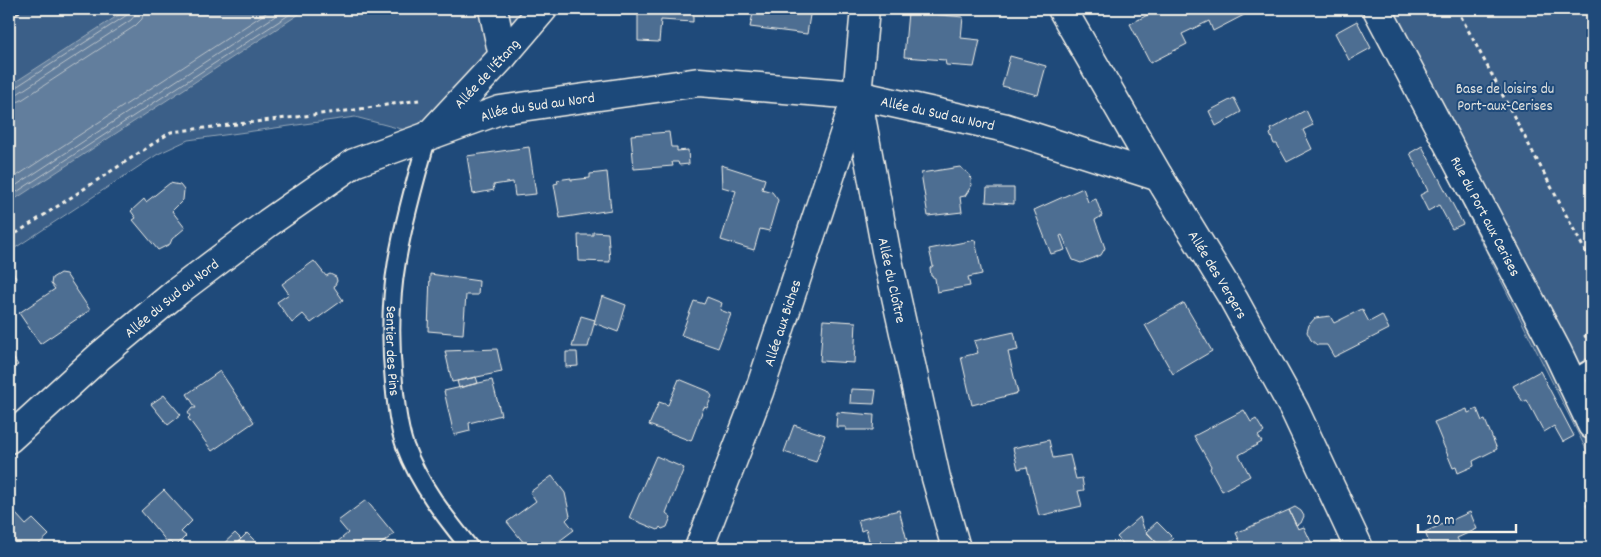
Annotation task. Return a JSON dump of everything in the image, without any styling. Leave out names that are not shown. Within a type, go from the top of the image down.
[{"type":"street","points":[[493,9],[503,56]]},
{"type":"street","name":"Allée de l'Étang","points":[[428,136],[503,56],[543,9]]},
{"type":"street","name":"Allée du Cloître","points":[[865,9],[857,95],[890,270],[936,478],[956,548]]},
{"type":"street","name":"Allée des Vergers","points":[[1062,9],[1159,177],[1234,300],[1290,402],[1359,548]]},
{"type":"street","name":"Rue du Port aux Cerises","points":[[1377,9],[1557,351],[1581,374],[1592,425]]},
{"type":"street","name":"Allée du Sud au Nord","points":[[9,440],[100,356],[171,297],[268,223],[354,163],[500,110],[699,82],[857,95],[1006,128],[1159,177]]},
{"type":"street","name":"Allée aux Biches","points":[[699,548],[759,392],[857,95]]},
{"type":"lane","name":"Sentier des Pins","points":[[428,136],[410,200],[397,262],[392,317],[392,368],[396,406],[405,446],[424,484],[446,519],[470,548]]},
{"type":"path","points":[[9,17],[24,9]]},
{"type":"path","points":[[1457,9],[1592,264]]},
{"type":"path","points":[[9,238],[171,132],[421,100]]},
{"type":"green space","points":[[21,9],[543,9],[428,136],[355,117],[188,140],[158,154],[9,252],[9,16]]},
{"type":"green space","name":"Base de loisirs du Port-aux-Cerises","points":[[1364,9],[1592,9],[1592,461]]},
{"type":"water","points":[[128,9],[307,9],[9,203],[9,86]]},
{"type":"building","points":[[638,9],[693,9],[693,22],[661,20],[659,42],[638,41]]},
{"type":"building","points":[[754,9],[811,9],[807,34],[750,27]]},
{"type":"building","points":[[1159,9],[1241,9],[1244,15],[1213,31],[1209,21],[1182,34],[1187,44],[1150,63],[1130,24]]},
{"type":"building","points":[[908,12],[963,17],[961,38],[980,40],[974,67],[946,65],[945,60],[904,57]]},
{"type":"building","points":[[1357,21],[1371,48],[1349,60],[1335,33]]},
{"type":"building","points":[[1010,56],[1046,66],[1038,95],[1002,86]]},
{"type":"building","points":[[1234,98],[1241,112],[1216,126],[1209,111]]},
{"type":"building","points":[[1306,110],[1313,125],[1303,130],[1312,149],[1287,162],[1277,144],[1274,144],[1270,134],[1272,132],[1271,129]]},
{"type":"building","points":[[669,132],[671,147],[677,147],[677,151],[688,150],[689,164],[679,165],[678,162],[672,162],[673,166],[634,169],[631,135]]},
{"type":"building","points":[[1422,146],[1463,224],[1452,229],[1439,205],[1428,211],[1420,195],[1428,191],[1410,153]]},
{"type":"building","points":[[529,147],[536,194],[515,196],[513,182],[493,185],[494,190],[473,194],[467,156]]},
{"type":"building","points":[[721,165],[765,179],[762,189],[772,192],[778,200],[769,231],[760,229],[754,250],[721,240],[736,191],[722,187]]},
{"type":"building","points":[[960,167],[970,175],[972,185],[965,196],[960,197],[962,212],[928,216],[921,173]]},
{"type":"building","points":[[607,172],[611,210],[560,218],[554,184],[558,183],[557,180],[590,178],[590,174]]},
{"type":"building","points":[[170,183],[180,185],[184,190],[183,200],[172,211],[185,228],[172,239],[170,244],[158,250],[133,220],[136,218],[131,211],[144,199],[146,202]]},
{"type":"building","points":[[987,188],[1014,188],[1014,204],[986,202]]},
{"type":"building","points":[[1083,188],[1088,202],[1096,199],[1102,216],[1095,220],[1105,248],[1101,255],[1081,263],[1073,260],[1062,235],[1060,236],[1065,250],[1051,254],[1034,210]]},
{"type":"building","points":[[593,232],[608,233],[610,262],[579,261],[578,235],[593,235]]},
{"type":"building","points":[[975,240],[982,274],[968,277],[970,286],[937,292],[935,278],[931,276],[930,268],[933,266],[929,249]]},
{"type":"building","points":[[314,261],[326,276],[330,274],[336,277],[337,281],[334,287],[343,300],[311,323],[303,314],[292,323],[277,302],[289,294],[282,284]]},
{"type":"building","points":[[9,266],[16,278],[9,282]]},
{"type":"building","points":[[60,273],[66,274],[90,310],[40,344],[19,313],[55,289],[51,284],[52,278]]},
{"type":"building","points":[[430,274],[479,281],[478,295],[466,295],[463,334],[428,331]]},
{"type":"building","points":[[602,296],[626,305],[618,332],[594,323]]},
{"type":"building","points":[[707,297],[722,303],[720,310],[731,314],[718,348],[681,335],[694,301],[704,304]]},
{"type":"building","points":[[1184,303],[1212,351],[1173,374],[1145,325]]},
{"type":"building","points":[[1362,309],[1369,322],[1382,315],[1389,329],[1334,357],[1327,345],[1317,345],[1311,340],[1307,332],[1309,325],[1315,318],[1330,316],[1334,323]]},
{"type":"building","points":[[581,316],[595,320],[588,347],[572,347]]},
{"type":"building","points":[[823,320],[856,322],[854,363],[820,361]]},
{"type":"building","points":[[1014,332],[1018,350],[1008,352],[1018,393],[972,405],[961,357],[978,353],[974,341]]},
{"type":"building","points":[[497,349],[502,372],[452,382],[445,351]]},
{"type":"building","points":[[9,351],[18,365],[9,370]]},
{"type":"building","points":[[566,352],[577,352],[578,366],[566,367]]},
{"type":"building","points":[[220,371],[254,422],[212,451],[188,418],[190,416],[188,413],[192,408],[196,408],[187,394]]},
{"type":"building","points":[[1540,371],[1574,436],[1563,442],[1554,426],[1544,432],[1527,400],[1523,402],[1513,386]]},
{"type":"building","points":[[476,377],[478,383],[459,388],[457,381]]},
{"type":"building","points":[[679,379],[708,391],[712,396],[707,408],[704,407],[691,441],[649,425],[659,402],[668,405]]},
{"type":"building","points":[[492,380],[501,415],[469,423],[470,431],[454,435],[444,391]]},
{"type":"building","points":[[851,389],[876,390],[874,404],[850,403]]},
{"type":"building","points":[[164,395],[181,415],[168,425],[151,404]]},
{"type":"building","points":[[1467,409],[1468,413],[1477,409],[1482,421],[1485,420],[1497,449],[1473,461],[1474,466],[1458,473],[1456,467],[1453,468],[1434,422]]},
{"type":"building","points":[[1244,410],[1251,422],[1256,419],[1264,432],[1258,436],[1262,442],[1239,455],[1250,476],[1222,491],[1210,469],[1211,466],[1194,436]]},
{"type":"building","points":[[837,412],[874,415],[873,430],[846,430],[846,427],[836,427]]},
{"type":"building","points":[[794,425],[825,435],[816,462],[784,452]]},
{"type":"building","points":[[1049,440],[1053,458],[1070,455],[1076,479],[1082,478],[1084,490],[1078,491],[1082,506],[1039,516],[1027,467],[1018,469],[1013,448]]},
{"type":"building","points":[[656,456],[684,468],[666,513],[671,517],[667,527],[662,529],[660,527],[658,530],[629,518]]},
{"type":"building","points":[[552,476],[565,493],[570,516],[566,520],[574,530],[550,548],[540,548],[538,545],[528,548],[507,522],[536,501],[530,492]]},
{"type":"building","points":[[164,490],[192,521],[181,532],[186,536],[175,547],[170,542],[168,543],[141,511]]},
{"type":"building","points":[[366,500],[394,534],[376,548],[340,548],[336,543],[348,533],[338,521]]},
{"type":"building","points":[[1592,502],[1592,517],[1586,505]]},
{"type":"building","points":[[1295,507],[1304,516],[1301,523],[1296,525],[1289,510]]},
{"type":"building","points":[[899,510],[909,548],[871,548],[866,529],[861,531],[858,520]]},
{"type":"building","points":[[1289,510],[1298,529],[1304,527],[1312,544],[1306,548],[1243,548],[1236,533]]},
{"type":"building","points":[[1470,512],[1477,529],[1457,538],[1462,548],[1431,548],[1425,532]]},
{"type":"building","points":[[10,513],[12,517],[16,514],[26,525],[33,519],[49,535],[35,548],[9,548]]},
{"type":"building","points":[[1140,517],[1144,529],[1162,548],[1141,548],[1134,542],[1127,548],[1117,537]]},
{"type":"building","points":[[1157,522],[1173,538],[1162,548],[1146,532]]},
{"type":"building","points":[[235,533],[241,539],[231,548],[219,548]]},
{"type":"building","points":[[247,533],[255,541],[247,548],[239,541]]},
{"type":"building","points":[[239,541],[247,548],[231,548]]}]
